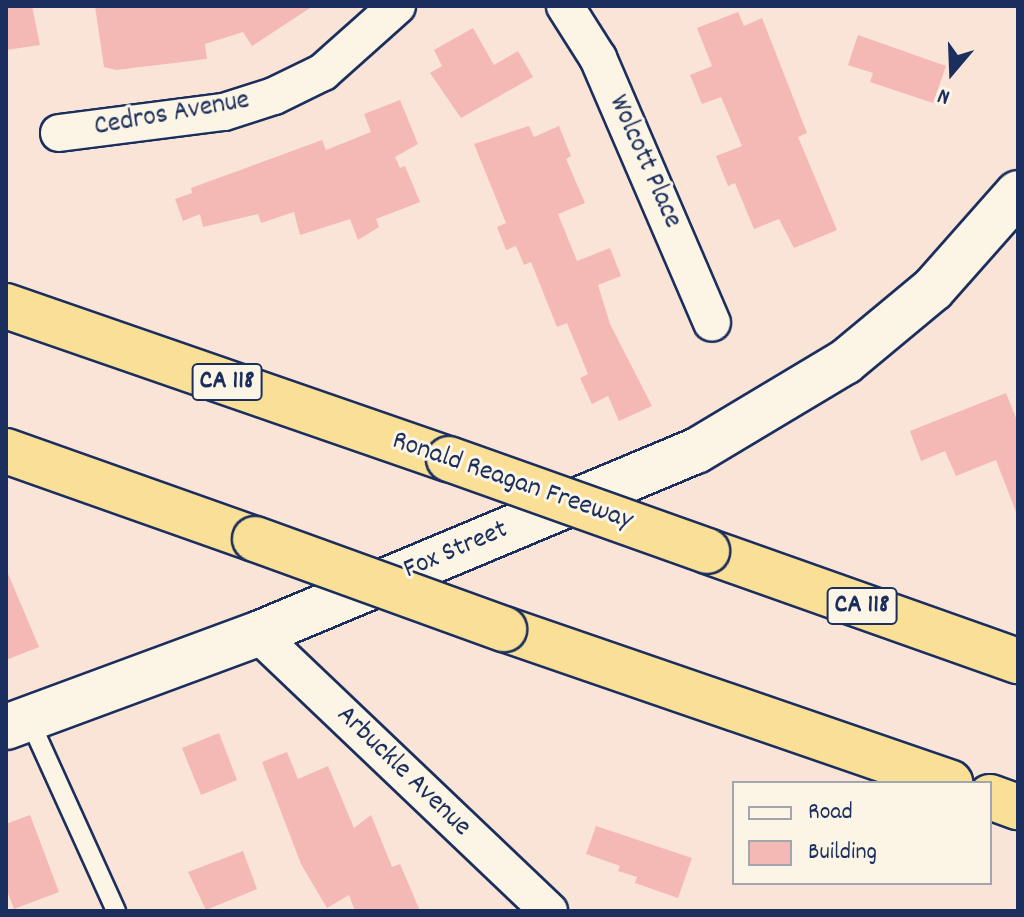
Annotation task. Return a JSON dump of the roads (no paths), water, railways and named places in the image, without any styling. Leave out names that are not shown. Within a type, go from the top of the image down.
[{"type":"highway","name":"Ronald Reagan Freeway","points":[[6,306],[1018,661]]},
{"type":"highway","points":[[6,451],[504,629],[944,781]]},
{"type":"highway","points":[[992,798],[1018,807]]},
{"type":"main road","name":"Fox Street","points":[[18,723],[258,634],[696,451],[845,362],[933,289],[1018,193]]},
{"type":"street","name":"Cedros Avenue","points":[[59,133],[209,115],[274,96],[323,72],[397,6]]},
{"type":"street","name":"Wolcott Place","points":[[565,6],[598,58],[712,323]]},
{"type":"street","name":"Arbuckle Avenue","points":[[258,634],[549,911]]},
{"type":"lane","points":[[18,723],[116,911]]}]
